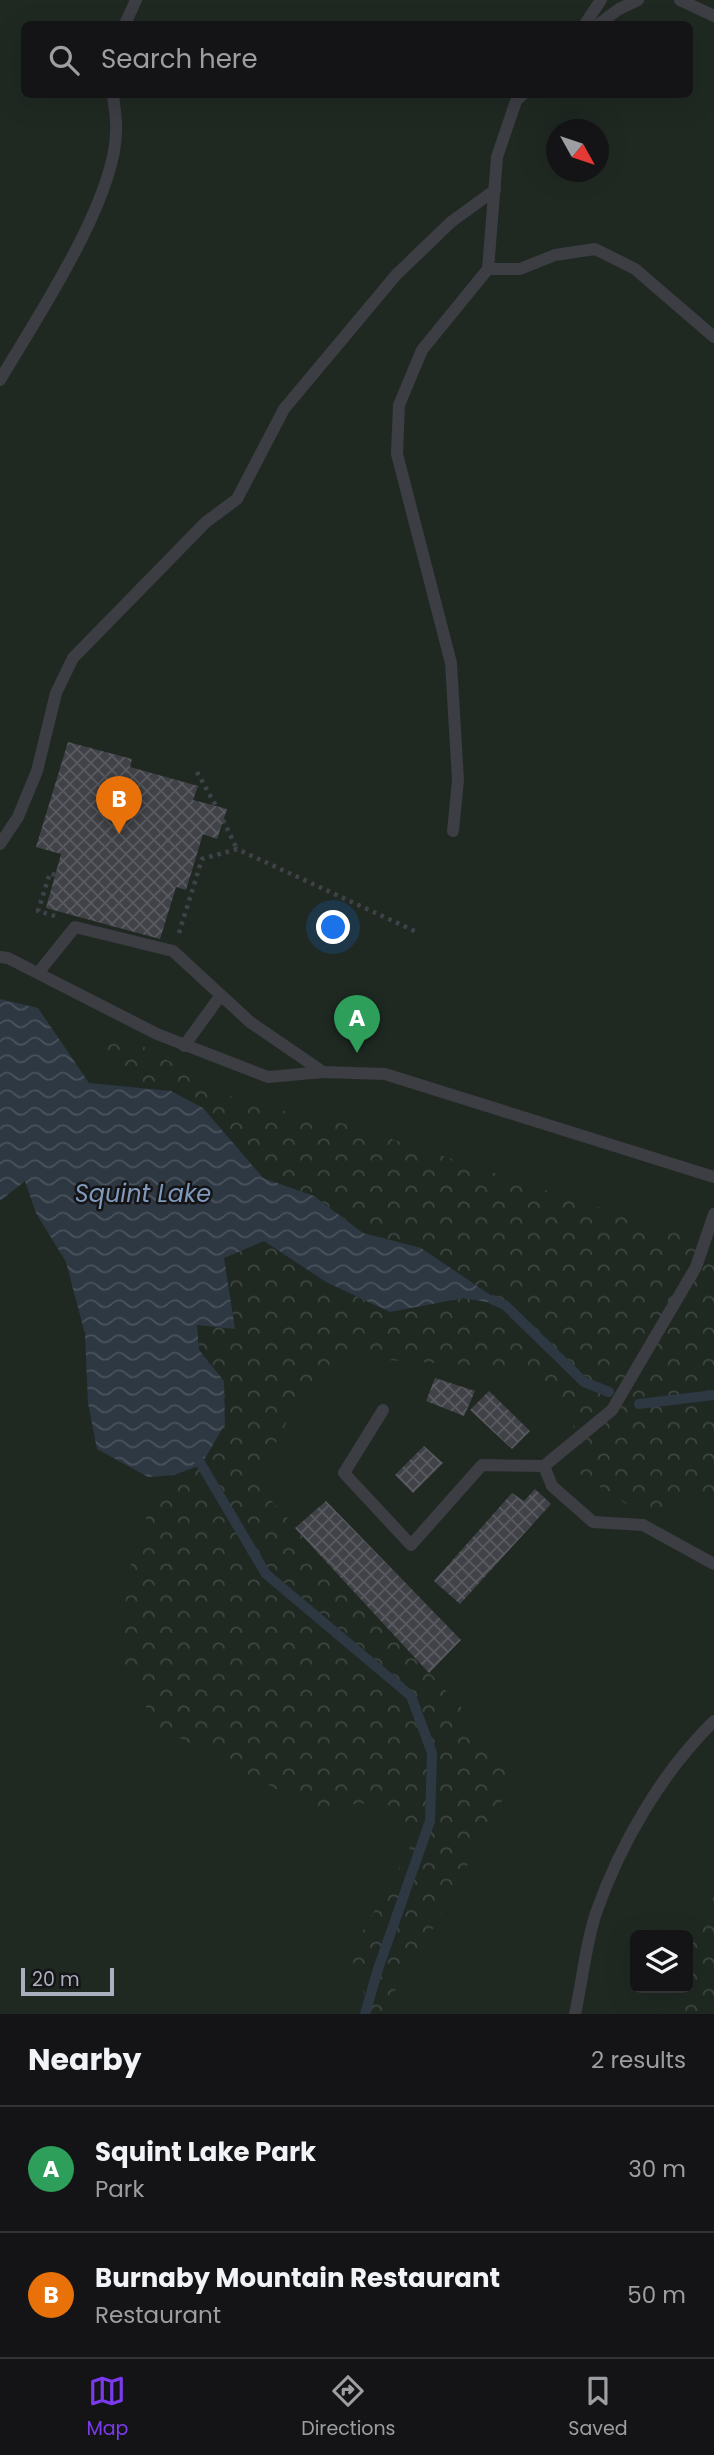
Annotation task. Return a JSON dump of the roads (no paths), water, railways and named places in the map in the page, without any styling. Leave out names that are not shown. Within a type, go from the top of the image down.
[{"type":"lane","points":[[126,21],[136,0]]},
{"type":"lane","points":[[587,21],[601,0]]},
{"type":"lane","points":[[603,21],[638,0]]},
{"type":"lane","points":[[680,0],[714,16]]},
{"type":"lane","points":[[0,380],[70,261],[108,177],[117,134],[113,98]]},
{"type":"lane","points":[[453,831],[458,780],[451,663],[397,453],[399,405],[422,350],[488,269],[497,157],[519,98]]},
{"type":"lane","points":[[0,844],[18,817],[37,771],[56,693],[73,658],[206,522],[237,499],[284,409],[396,275],[451,222],[495,190]]},
{"type":"lane","points":[[488,269],[520,269],[555,255],[595,249],[635,269],[714,337]]},
{"type":"lane","points":[[38,973],[75,927],[173,951],[250,1022],[323,1072]]},
{"type":"lane","points":[[0,957],[38,973],[184,1046],[268,1077],[323,1072],[385,1074],[714,1177]]},
{"type":"lane","points":[[184,1046],[221,995]]},
{"type":"lane","points":[[383,1410],[344,1473],[411,1545],[482,1465],[544,1466],[612,1410],[696,1268],[714,1214]]},
{"type":"lane","points":[[544,1466],[552,1486],[593,1522],[643,1525],[714,1564]]},
{"type":"lane","points":[[575,2014],[595,1915],[633,1832],[669,1773],[714,1721]]},
{"type":"water","name":"Squint Lake","points":[[0,999],[38,1008],[89,1083],[171,1091],[203,1108],[263,1178],[314,1196],[363,1233],[421,1248],[505,1305],[463,1298],[390,1312],[326,1282],[264,1241],[224,1258],[235,1329],[197,1325],[199,1350],[224,1381],[225,1424],[201,1465],[174,1475],[148,1477],[97,1449],[88,1403],[85,1334],[66,1262],[36,1213],[25,1181],[0,1201]]},
{"type":"waterway","points":[[493,1300],[505,1305],[584,1382],[609,1392]]},
{"type":"waterway","points":[[639,1404],[714,1395]]},
{"type":"waterway","points":[[195,1454],[266,1574],[411,1696],[432,1753],[430,1821],[365,2014]]},
{"type":"place","name":"Burnaby Mountain Restaurant","points":[[119,834]]},
{"type":"place","name":"Squint Lake Park","points":[[357,1053]]}]
